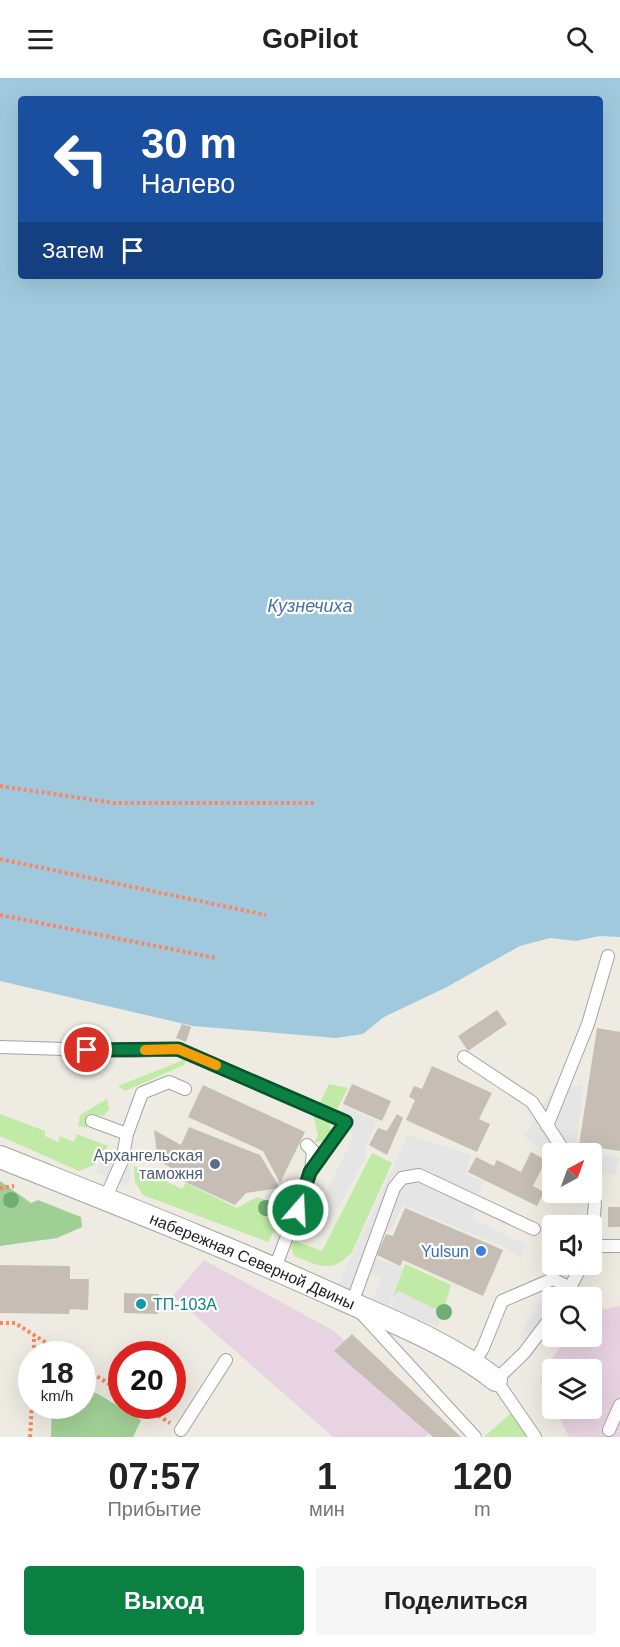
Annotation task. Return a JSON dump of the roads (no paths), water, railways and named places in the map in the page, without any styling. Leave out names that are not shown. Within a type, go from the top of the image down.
[{"type":"street","name":"набережная Северной Двины","points":[[0,1157],[275,1268],[352,1304],[389,1318],[474,1363],[496,1380]]},
{"type":"lane","points":[[547,1126],[588,1024],[608,956]]},
{"type":"lane","points":[[0,1047],[131,1051],[178,1049],[346,1122],[310,1172]]},
{"type":"lane","points":[[464,1057],[532,1102],[559,1143]]},
{"type":"lane","points":[[105,1199],[122,1161],[127,1134],[142,1093],[169,1082],[184,1089]]},
{"type":"lane","points":[[92,1121],[127,1134]]},
{"type":"lane","points":[[275,1268],[310,1172],[313,1150],[307,1145]]},
{"type":"lane","points":[[475,1437],[352,1304],[394,1188],[402,1178],[418,1175],[534,1229]]},
{"type":"lane","points":[[602,1245],[620,1246]]},
{"type":"lane","points":[[474,1363],[483,1347],[501,1301],[553,1279],[562,1287]]},
{"type":"lane","points":[[535,1437],[496,1380],[524,1353],[542,1329]]},
{"type":"lane","points":[[181,1430],[226,1360]]},
{"type":"lane","points":[[609,1430],[620,1405]]},
{"type":"water","name":"Кузнечиха","points":[[0,78],[620,78],[620,937],[600,936],[576,941],[550,938],[520,946],[445,988],[384,1017],[363,1034],[336,1038],[193,1026],[0,981]]},
{"type":"place","name":"Архангельская таможня","points":[[215,1164]]},
{"type":"place","name":"Yulsun","points":[[481,1251]]},
{"type":"place","name":"ТП-103А","points":[[141,1304]]}]
